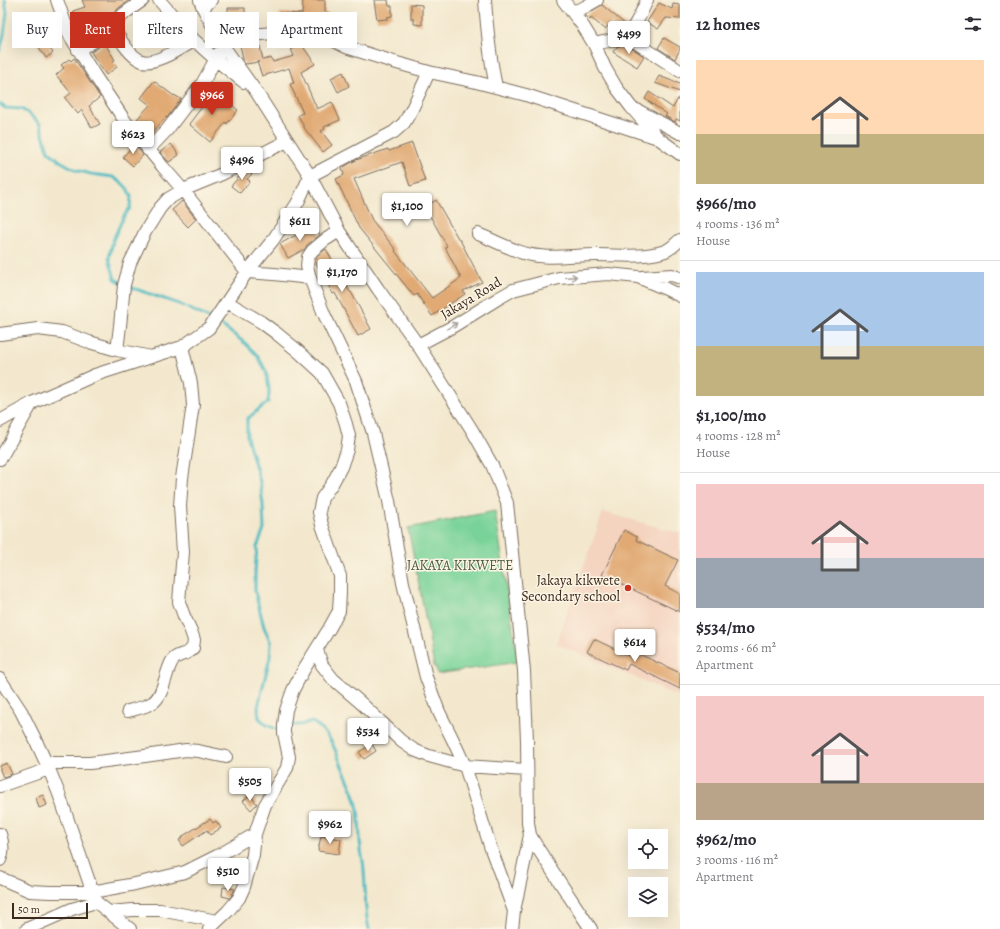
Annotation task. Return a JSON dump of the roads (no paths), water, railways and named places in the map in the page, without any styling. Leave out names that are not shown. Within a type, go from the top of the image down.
[{"type":"street","points":[[57,0],[69,34],[125,121],[183,190],[247,272],[310,278]]},
{"type":"street","points":[[125,13],[143,0]]},
{"type":"street","points":[[159,0],[170,12]]},
{"type":"street","points":[[485,0],[491,63],[496,87]]},
{"type":"street","points":[[563,0],[583,26],[616,87],[631,107],[658,138],[680,154]]},
{"type":"street","points":[[572,12],[597,0]]},
{"type":"street","points":[[594,44],[626,36],[634,26],[646,0]]},
{"type":"street","points":[[259,36],[289,31],[307,31],[346,47],[397,63],[526,95],[658,138]]},
{"type":"street","points":[[626,36],[680,71]]},
{"type":"street","points":[[197,43],[257,93]]},
{"type":"street","points":[[125,46],[143,61],[150,62],[180,48]]},
{"type":"street","points":[[78,50],[82,48]]},
{"type":"street","points":[[148,150],[167,130],[202,84],[219,48]]},
{"type":"street","points":[[225,48],[257,93],[310,176],[339,231],[418,345],[472,430],[492,465],[506,503],[524,671],[527,752],[526,770],[528,823],[530,835],[514,911],[512,929]]},
{"type":"street","points":[[0,421],[32,404],[95,376],[182,347],[209,328],[247,272],[273,240],[298,202],[310,176],[394,132],[404,123],[429,72]]},
{"type":"street","points":[[631,107],[680,133]]},
{"type":"street","points":[[117,350],[124,285],[130,263],[145,232],[160,208],[168,199],[183,190],[222,174],[287,141]]},
{"type":"street","points":[[339,231],[325,240],[312,251],[308,257],[307,266],[310,278],[324,314],[356,381],[373,433],[389,501],[403,583],[426,677],[439,712],[465,766],[490,848],[514,911]]},
{"type":"street","points":[[478,234],[524,253],[551,258],[595,255],[641,256],[664,252],[680,240]]},
{"type":"street","name":"Jakaya Road","points":[[418,345],[452,327],[493,301],[514,290],[559,278],[608,274],[638,277],[680,296]]},
{"type":"street","points":[[638,277],[672,275],[680,278]]},
{"type":"street","points":[[109,912],[160,910],[213,925],[239,898],[244,887],[253,855],[255,834],[265,805],[287,768],[289,757],[284,732],[286,710],[293,690],[304,669],[317,650],[339,610],[340,576],[322,525],[319,512],[322,498],[332,484],[341,467],[350,436],[339,403],[322,373],[298,351],[261,322],[227,302]]},
{"type":"street","points":[[0,334],[38,330],[62,332],[117,350],[151,357]]},
{"type":"street","points":[[128,711],[152,703],[157,699],[161,692],[168,669],[173,660],[179,655],[188,652],[193,648],[194,640],[179,602],[183,552],[180,506],[182,478],[193,405],[182,347]]},
{"type":"street","points":[[0,459],[32,404]]},
{"type":"street","points":[[317,650],[322,665],[333,679],[401,741],[414,750],[429,756],[465,766],[526,770]]},
{"type":"street","points":[[0,679],[21,711],[47,766],[59,794],[94,897],[109,912],[130,929]]},
{"type":"street","points":[[0,786],[47,766],[90,763],[186,750],[226,757]]},
{"type":"street","points":[[0,834],[3,842],[3,853],[0,860]]},
{"type":"street","points":[[27,929],[72,909],[94,897],[135,884],[185,872],[221,854],[255,834]]},
{"type":"street","points":[[530,835],[591,929]]},
{"type":"street","points":[[0,878],[30,891],[94,897]]},
{"type":"waterway","points":[[0,50],[7,13],[5,0]]},
{"type":"waterway","points":[[0,104],[5,108],[21,109],[40,124],[48,151],[60,161],[76,170],[113,177],[127,188],[131,196],[130,208],[124,216],[113,240],[109,258],[115,279],[122,283]]},
{"type":"waterway","points":[[127,286],[179,304],[211,319]]},
{"type":"waterway","points":[[217,322],[245,343],[257,355],[266,371],[269,388],[268,402],[247,419],[247,437],[260,482],[263,505],[264,529],[257,547],[255,592],[264,627],[271,643],[270,657],[258,707],[259,718],[267,725],[276,729],[282,726]]},
{"type":"waterway","points":[[287,725],[300,725],[312,722],[323,730],[333,745],[353,792],[359,815],[360,845],[364,868],[366,915],[369,929]]},
{"type":"place","name":"Jakaya kikwete Secondary school","points":[[628,588]]},
{"type":"park label","name":"JAKAYA KIKWETE","points":[[460,565]]}]
